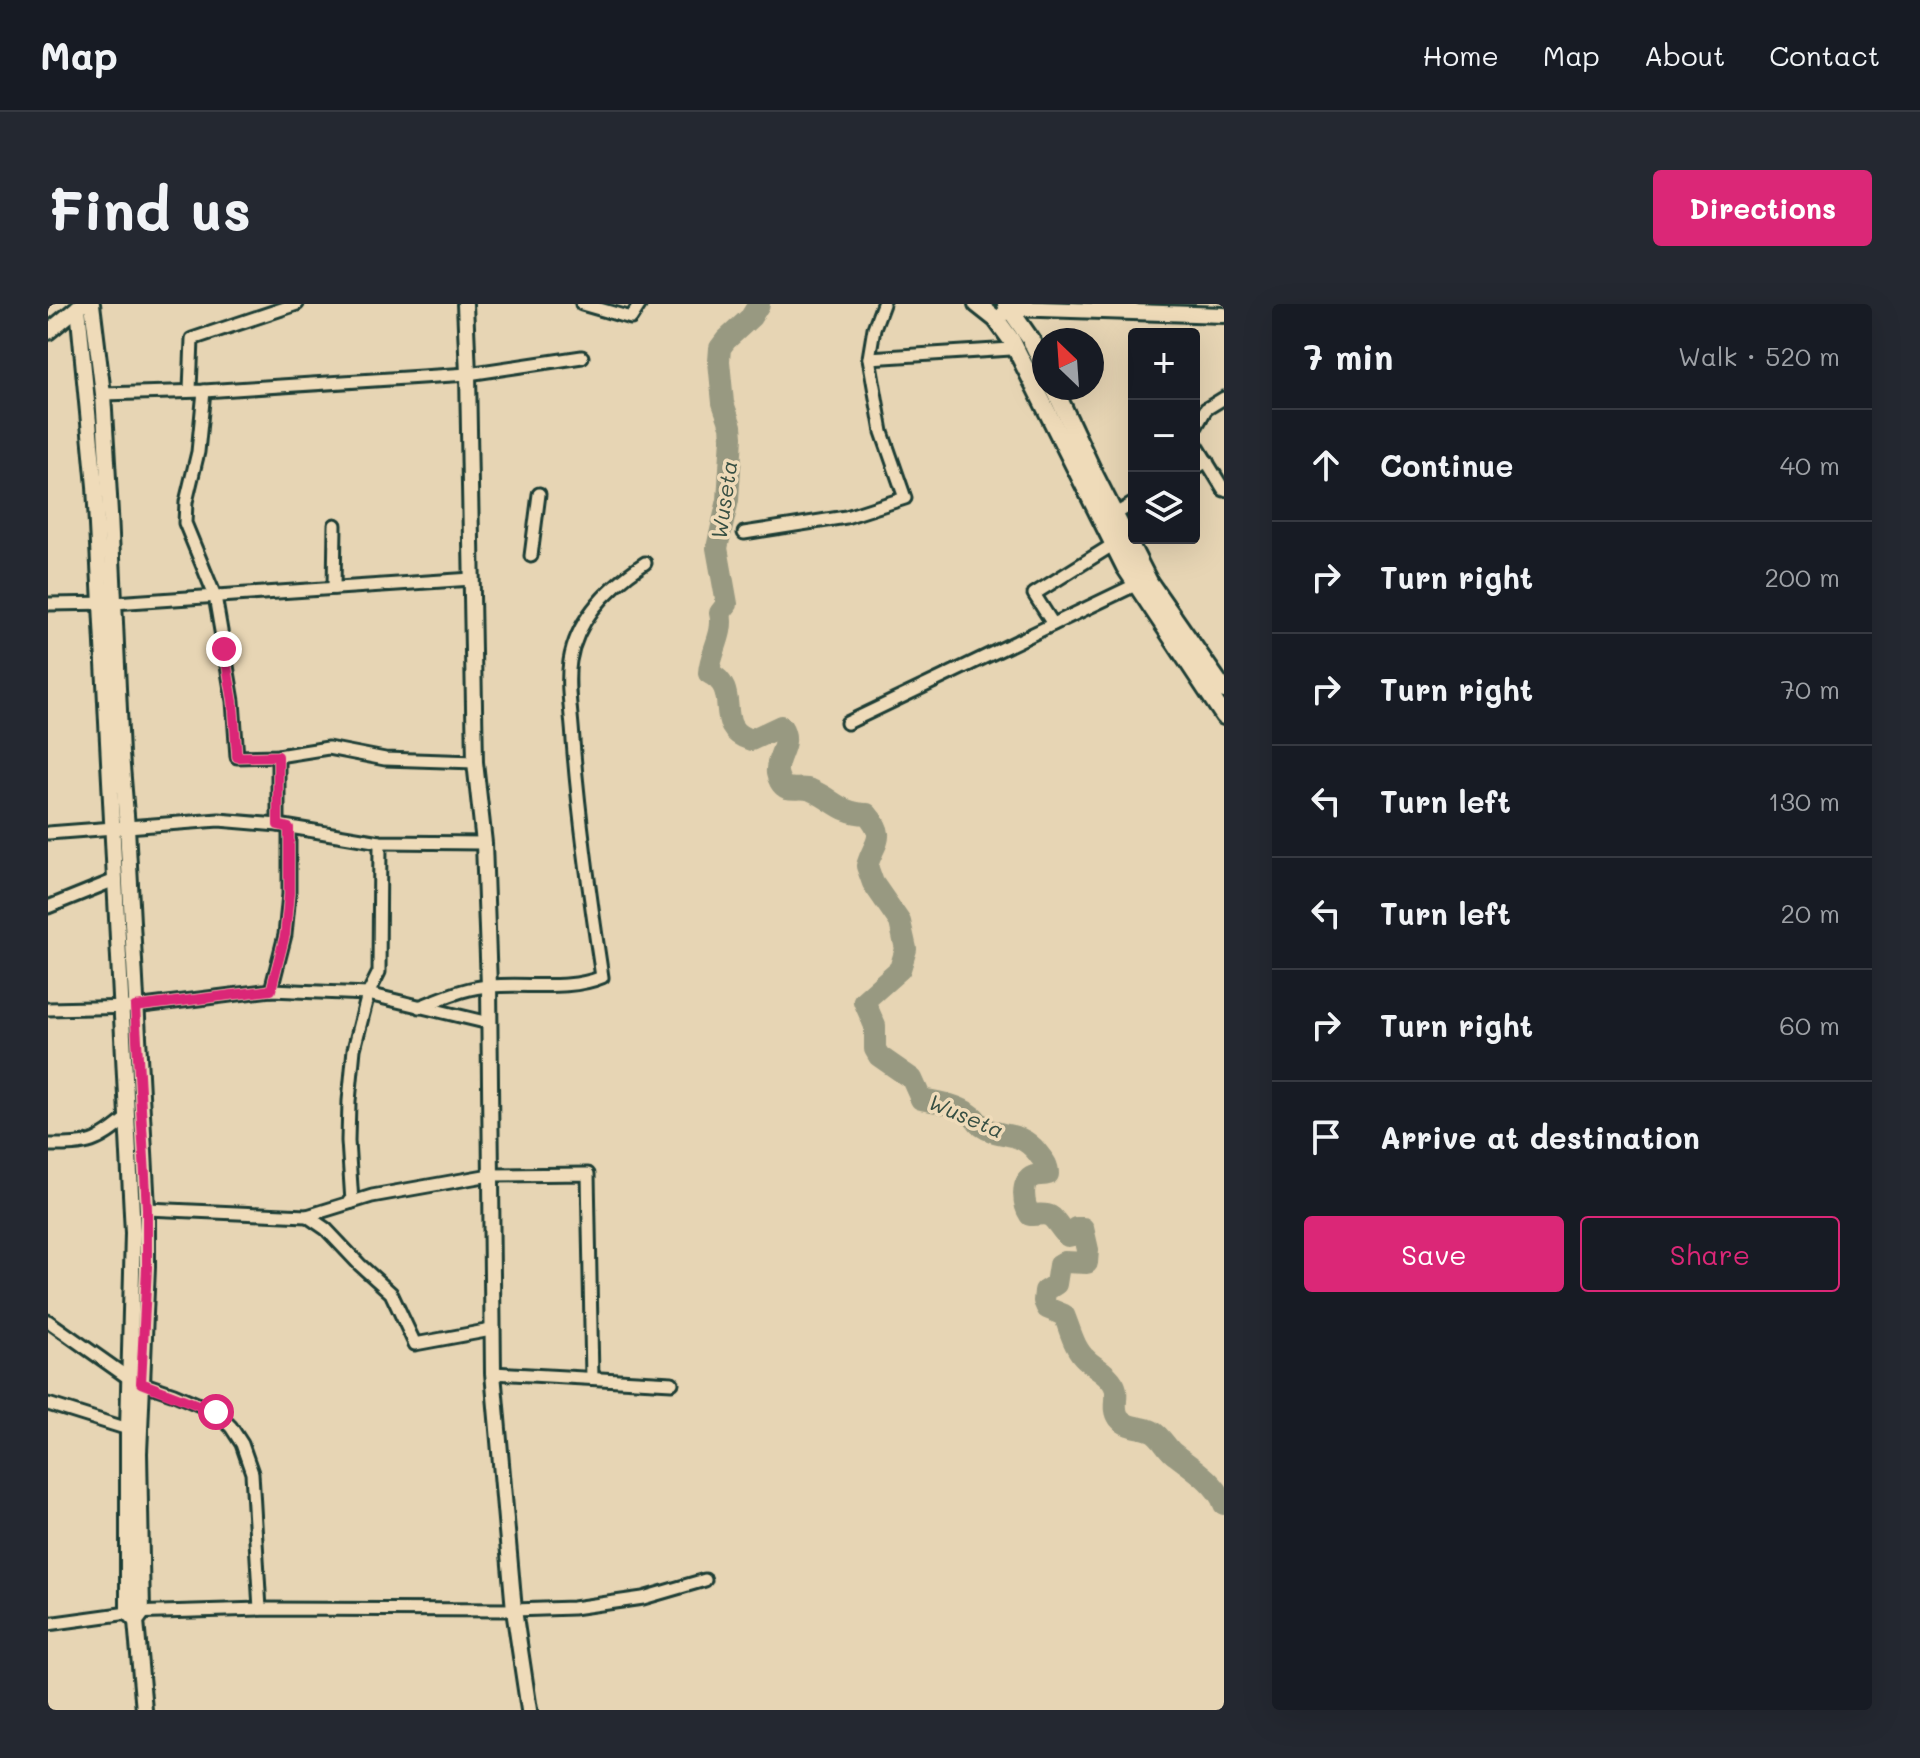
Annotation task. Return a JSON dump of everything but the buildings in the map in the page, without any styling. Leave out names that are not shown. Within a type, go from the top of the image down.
[{"type":"main road","points":[[995,308],[1032,353]]},
{"type":"main road","points":[[995,308],[1135,585],[1224,716]]},
{"type":"main road","points":[[1060,400],[1149,582],[1224,690]]},
{"type":"street","points":[[190,390],[192,339],[297,304]]},
{"type":"street","points":[[465,304],[475,762],[484,843],[489,986],[491,1330],[514,1610],[529,1710]]},
{"type":"street","points":[[582,304],[631,318],[640,304]]},
{"type":"street","points":[[744,533],[846,517],[905,498],[882,432],[869,358],[874,328],[883,304]]},
{"type":"street","points":[[48,332],[83,305]]},
{"type":"street","points":[[83,305],[103,394],[108,603]]},
{"type":"street","points":[[83,305],[95,486],[121,754],[120,828],[128,1007],[128,1117],[140,1493],[136,1616]]},
{"type":"street","points":[[995,308],[1224,315]]},
{"type":"street","points":[[869,358],[1011,349]]},
{"type":"street","points":[[103,394],[204,391],[468,374],[582,357]]},
{"type":"street","points":[[204,391],[198,452],[186,502],[185,523],[215,596],[233,701],[237,757],[278,756],[328,748],[385,759],[475,762]]},
{"type":"street","points":[[1200,420],[1206,409],[1224,398]]},
{"type":"street","points":[[1200,450],[1224,490]]},
{"type":"street","points":[[1200,465],[1207,461]]},
{"type":"street","points":[[531,556],[539,494]]},
{"type":"street","points":[[1114,515],[1128,507]]},
{"type":"street","points":[[334,588],[335,525]]},
{"type":"street","points":[[1053,624],[1034,594],[1114,544]]},
{"type":"street","points":[[419,1007],[465,989],[586,984],[602,977],[578,809],[570,662],[579,632],[597,602],[618,580],[645,563]]},
{"type":"street","points":[[48,604],[108,603],[472,579]]},
{"type":"street","points":[[847,723],[1135,585]]},
{"type":"street","points":[[271,990],[285,935],[289,894],[278,756]]},
{"type":"street","points":[[48,833],[219,820],[284,826],[380,842],[484,843]]},
{"type":"street","points":[[120,828],[115,880],[147,1209],[147,1267],[128,1429],[136,1616],[144,1710]]},
{"type":"street","points":[[352,1202],[349,1101],[354,1049],[368,994],[379,972],[380,842]]},
{"type":"street","points":[[48,907],[115,880]]},
{"type":"street","points":[[48,1009],[128,1007],[271,990],[368,994],[489,1023]]},
{"type":"street","points":[[48,1145],[85,1144],[103,1138],[128,1117]]},
{"type":"street","points":[[147,1209],[307,1216],[352,1202],[490,1175],[588,1174],[592,1378]]},
{"type":"street","points":[[307,1216],[326,1229],[391,1293],[415,1344],[491,1330]]},
{"type":"street","points":[[48,1321],[136,1381],[216,1412],[231,1427],[242,1444],[252,1473],[260,1609]]},
{"type":"street","points":[[493,1373],[672,1383]]},
{"type":"street","points":[[48,1404],[128,1429]]},
{"type":"street","points":[[48,1624],[260,1609],[573,1608],[643,1598],[705,1580]]},
{"type":"waterway","name":"Wuseta","points":[[759,304],[751,317],[720,348],[723,403],[732,437],[728,500],[717,548],[727,604],[720,613],[721,628],[709,673],[725,689],[729,718],[739,734],[751,740],[781,726],[785,739],[777,773],[783,786],[811,790],[843,809],[867,814],[873,822],[878,840],[867,866],[873,883],[900,922],[906,949],[900,969],[864,1001],[875,1026],[875,1049],[879,1056],[912,1079],[921,1099],[962,1110],[989,1130],[1023,1140],[1043,1160],[1048,1174],[1036,1175],[1026,1183],[1028,1211],[1030,1215],[1050,1216],[1068,1236],[1073,1235],[1076,1228],[1083,1228],[1088,1250],[1087,1263],[1064,1262],[1059,1265],[1056,1284],[1045,1291],[1047,1308],[1064,1315],[1082,1355],[1113,1383],[1119,1418],[1126,1424],[1155,1433],[1173,1453],[1210,1482],[1224,1504]]},
{"type":"route","points":[[216,1412],[141,1383],[147,1209],[135,1007],[271,990],[285,935],[289,894],[289,828],[278,825],[278,756],[237,757],[233,701],[224,649]]}]
